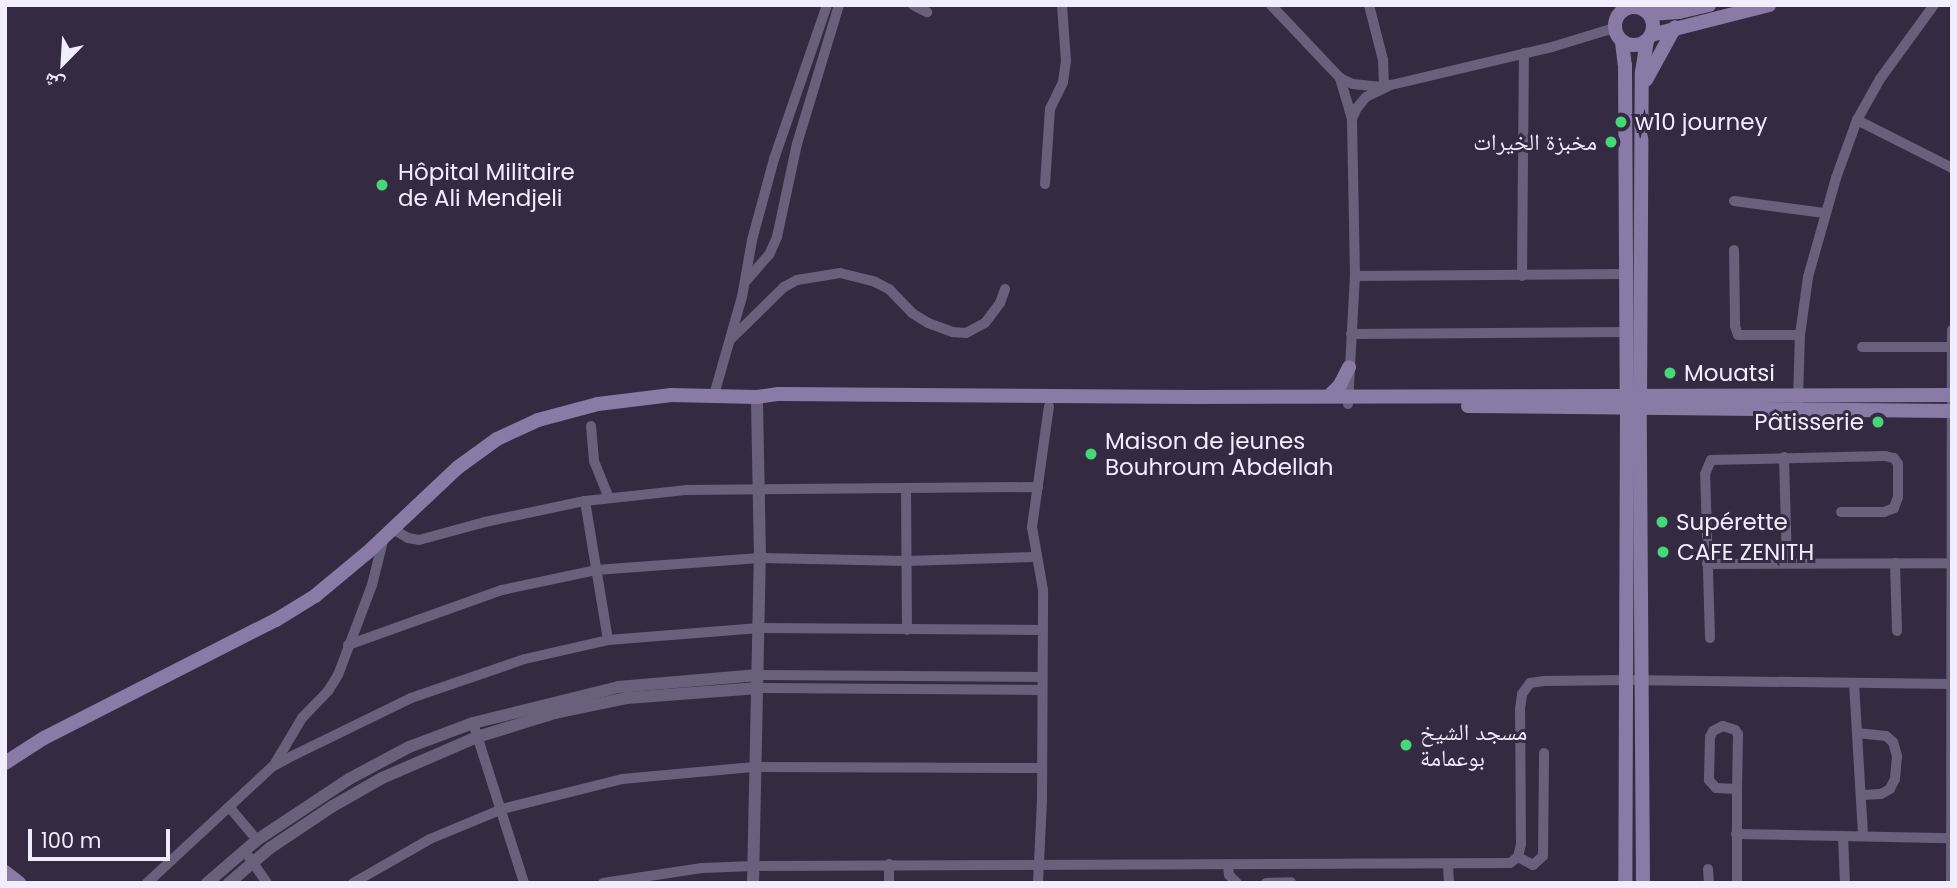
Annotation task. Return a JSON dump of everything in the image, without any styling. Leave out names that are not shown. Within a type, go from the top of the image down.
[{"type":"main road","points":[[1622,42],[1638,45],[1649,38],[1670,15],[1709,5]]},
{"type":"main road","points":[[1643,883],[1642,681],[1633,401],[1625,332],[1625,65],[1622,42],[1614,29],[1616,18],[1624,7],[1670,15],[1769,5]]},
{"type":"main road","points":[[1625,883],[1626,680],[1643,88],[1653,24],[1644,9]]},
{"type":"main road","points":[[1643,88],[1670,15]]},
{"type":"main road","points":[[1330,396],[1340,385],[1349,367]]},
{"type":"main road","points":[[757,397],[774,394],[1330,396],[1348,400]]},
{"type":"main road","points":[[5,763],[59,730],[276,620],[333,582],[470,457],[524,425],[568,411],[622,400],[671,395],[714,395],[757,397],[777,402],[1049,406],[1348,400],[1633,401],[1798,394],[1951,395]]},
{"type":"main road","points":[[1633,401],[1799,410],[1951,411]]},
{"type":"main road","points":[[5,872],[19,883]]},
{"type":"street","points":[[714,395],[745,284],[752,240],[774,159],[827,5]]},
{"type":"street","points":[[745,284],[769,255],[777,237],[797,144],[839,5]]},
{"type":"street","points":[[913,5],[927,12]]},
{"type":"street","points":[[1045,184],[1050,109],[1063,82],[1066,61],[1062,5]]},
{"type":"street","points":[[1271,5],[1340,78],[1353,84],[1384,87]]},
{"type":"street","points":[[1369,5],[1383,60],[1384,87]]},
{"type":"street","points":[[1799,410],[1800,335],[1808,277],[1824,213],[1857,120],[1880,79],[1934,5]]},
{"type":"street","points":[[1353,119],[1366,97],[1384,87],[1524,54],[1614,29]]},
{"type":"street","points":[[1522,276],[1524,54]]},
{"type":"street","points":[[1340,78],[1353,119],[1355,276],[1348,400]]},
{"type":"street","points":[[1857,120],[1952,168]]},
{"type":"street","points":[[1734,201],[1824,213]]},
{"type":"street","points":[[1734,250],[1738,335],[1800,335]]},
{"type":"street","points":[[730,340],[783,287],[797,280],[839,274],[875,282],[889,289],[912,313],[928,323],[953,332],[966,333],[985,323],[1000,303],[1005,289]]},
{"type":"street","points":[[1355,276],[1624,274]]},
{"type":"street","points":[[1951,883],[1952,330]]},
{"type":"street","points":[[1351,334],[1625,332]]},
{"type":"street","points":[[1862,347],[1950,347]]},
{"type":"street","points":[[753,883],[760,628],[757,397]]},
{"type":"street","points":[[1038,883],[1043,590],[1035,557],[1032,519],[1049,406]]},
{"type":"street","points":[[591,426],[594,461],[609,498]]},
{"type":"street","points":[[1784,457],[1787,563]]},
{"type":"street","points":[[1710,638],[1707,464],[1715,458],[1894,458],[1898,464],[1895,508],[1888,512],[1840,512]]},
{"type":"street","points":[[147,883],[272,767],[302,718],[332,686],[372,585],[389,532],[419,540],[485,522],[609,498],[759,488],[1038,487]]},
{"type":"street","points":[[906,488],[907,630]]},
{"type":"street","points":[[585,501],[608,640]]},
{"type":"street","points":[[348,645],[502,590],[596,570],[760,558],[906,561],[1035,557]]},
{"type":"street","points":[[1895,563],[1897,631]]},
{"type":"street","points":[[1707,564],[1951,563]]},
{"type":"street","points":[[272,767],[411,698],[512,663],[608,640],[760,628],[1043,630]]},
{"type":"street","points":[[207,883],[257,840],[361,773],[409,747],[473,723],[618,687],[759,681],[1041,677]]},
{"type":"street","points":[[229,883],[257,872],[323,812],[382,778],[477,737],[555,713],[626,698],[759,681],[1041,690]]},
{"type":"street","points":[[1518,857],[1521,844],[1520,709],[1525,689],[1536,681],[1854,683],[1951,690]]},
{"type":"street","points":[[1854,683],[1863,836]]},
{"type":"street","points":[[473,723],[524,883]]},
{"type":"street","points":[[1737,789],[1716,788],[1709,780],[1710,737],[1717,728],[1730,727],[1738,734],[1737,883]]},
{"type":"street","points":[[1857,733],[1886,736],[1895,746],[1897,756],[1895,779],[1890,789],[1881,794],[1861,795]]},
{"type":"street","points":[[1518,857],[1533,865],[1543,856],[1544,753]]},
{"type":"street","points":[[353,883],[430,839],[502,809],[622,779],[755,767],[1042,768]]},
{"type":"street","points":[[230,808],[257,840]]},
{"type":"street","points":[[1736,834],[1951,838]]},
{"type":"street","points":[[1843,836],[1845,883]]},
{"type":"street","points":[[244,850],[267,883]]},
{"type":"street","points":[[603,883],[702,868],[754,866],[1037,864],[1103,868],[1228,864],[1448,865],[1504,864],[1518,857]]},
{"type":"street","points":[[889,864],[889,883]]},
{"type":"street","points":[[1228,864],[1229,874],[1237,883]]},
{"type":"street","points":[[1448,865],[1449,883]]},
{"type":"street","points":[[1709,869],[1709,883]]},
{"type":"street","points":[[1266,883],[1291,882]]},
{"type":"place","name":"w10 journey","points":[[1621,122]]},
{"type":"place","name":"مخبزة الخيرات","points":[[1611,142]]},
{"type":"place","name":"Hôpital Militaire de Ali Mendjeli","points":[[382,185]]},
{"type":"place","name":"Mouatsi","points":[[1670,373]]},
{"type":"place","name":"Pâtisserie","points":[[1878,422]]},
{"type":"place","name":"Maison de jeunes Bouhroum Abdellah","points":[[1091,454]]},
{"type":"place","name":"Supérette","points":[[1662,522]]},
{"type":"place","name":"CAFE ZENITH","points":[[1663,552]]},
{"type":"place","name":"مسجد الشيخ بوعمامة","points":[[1406,745]]}]
